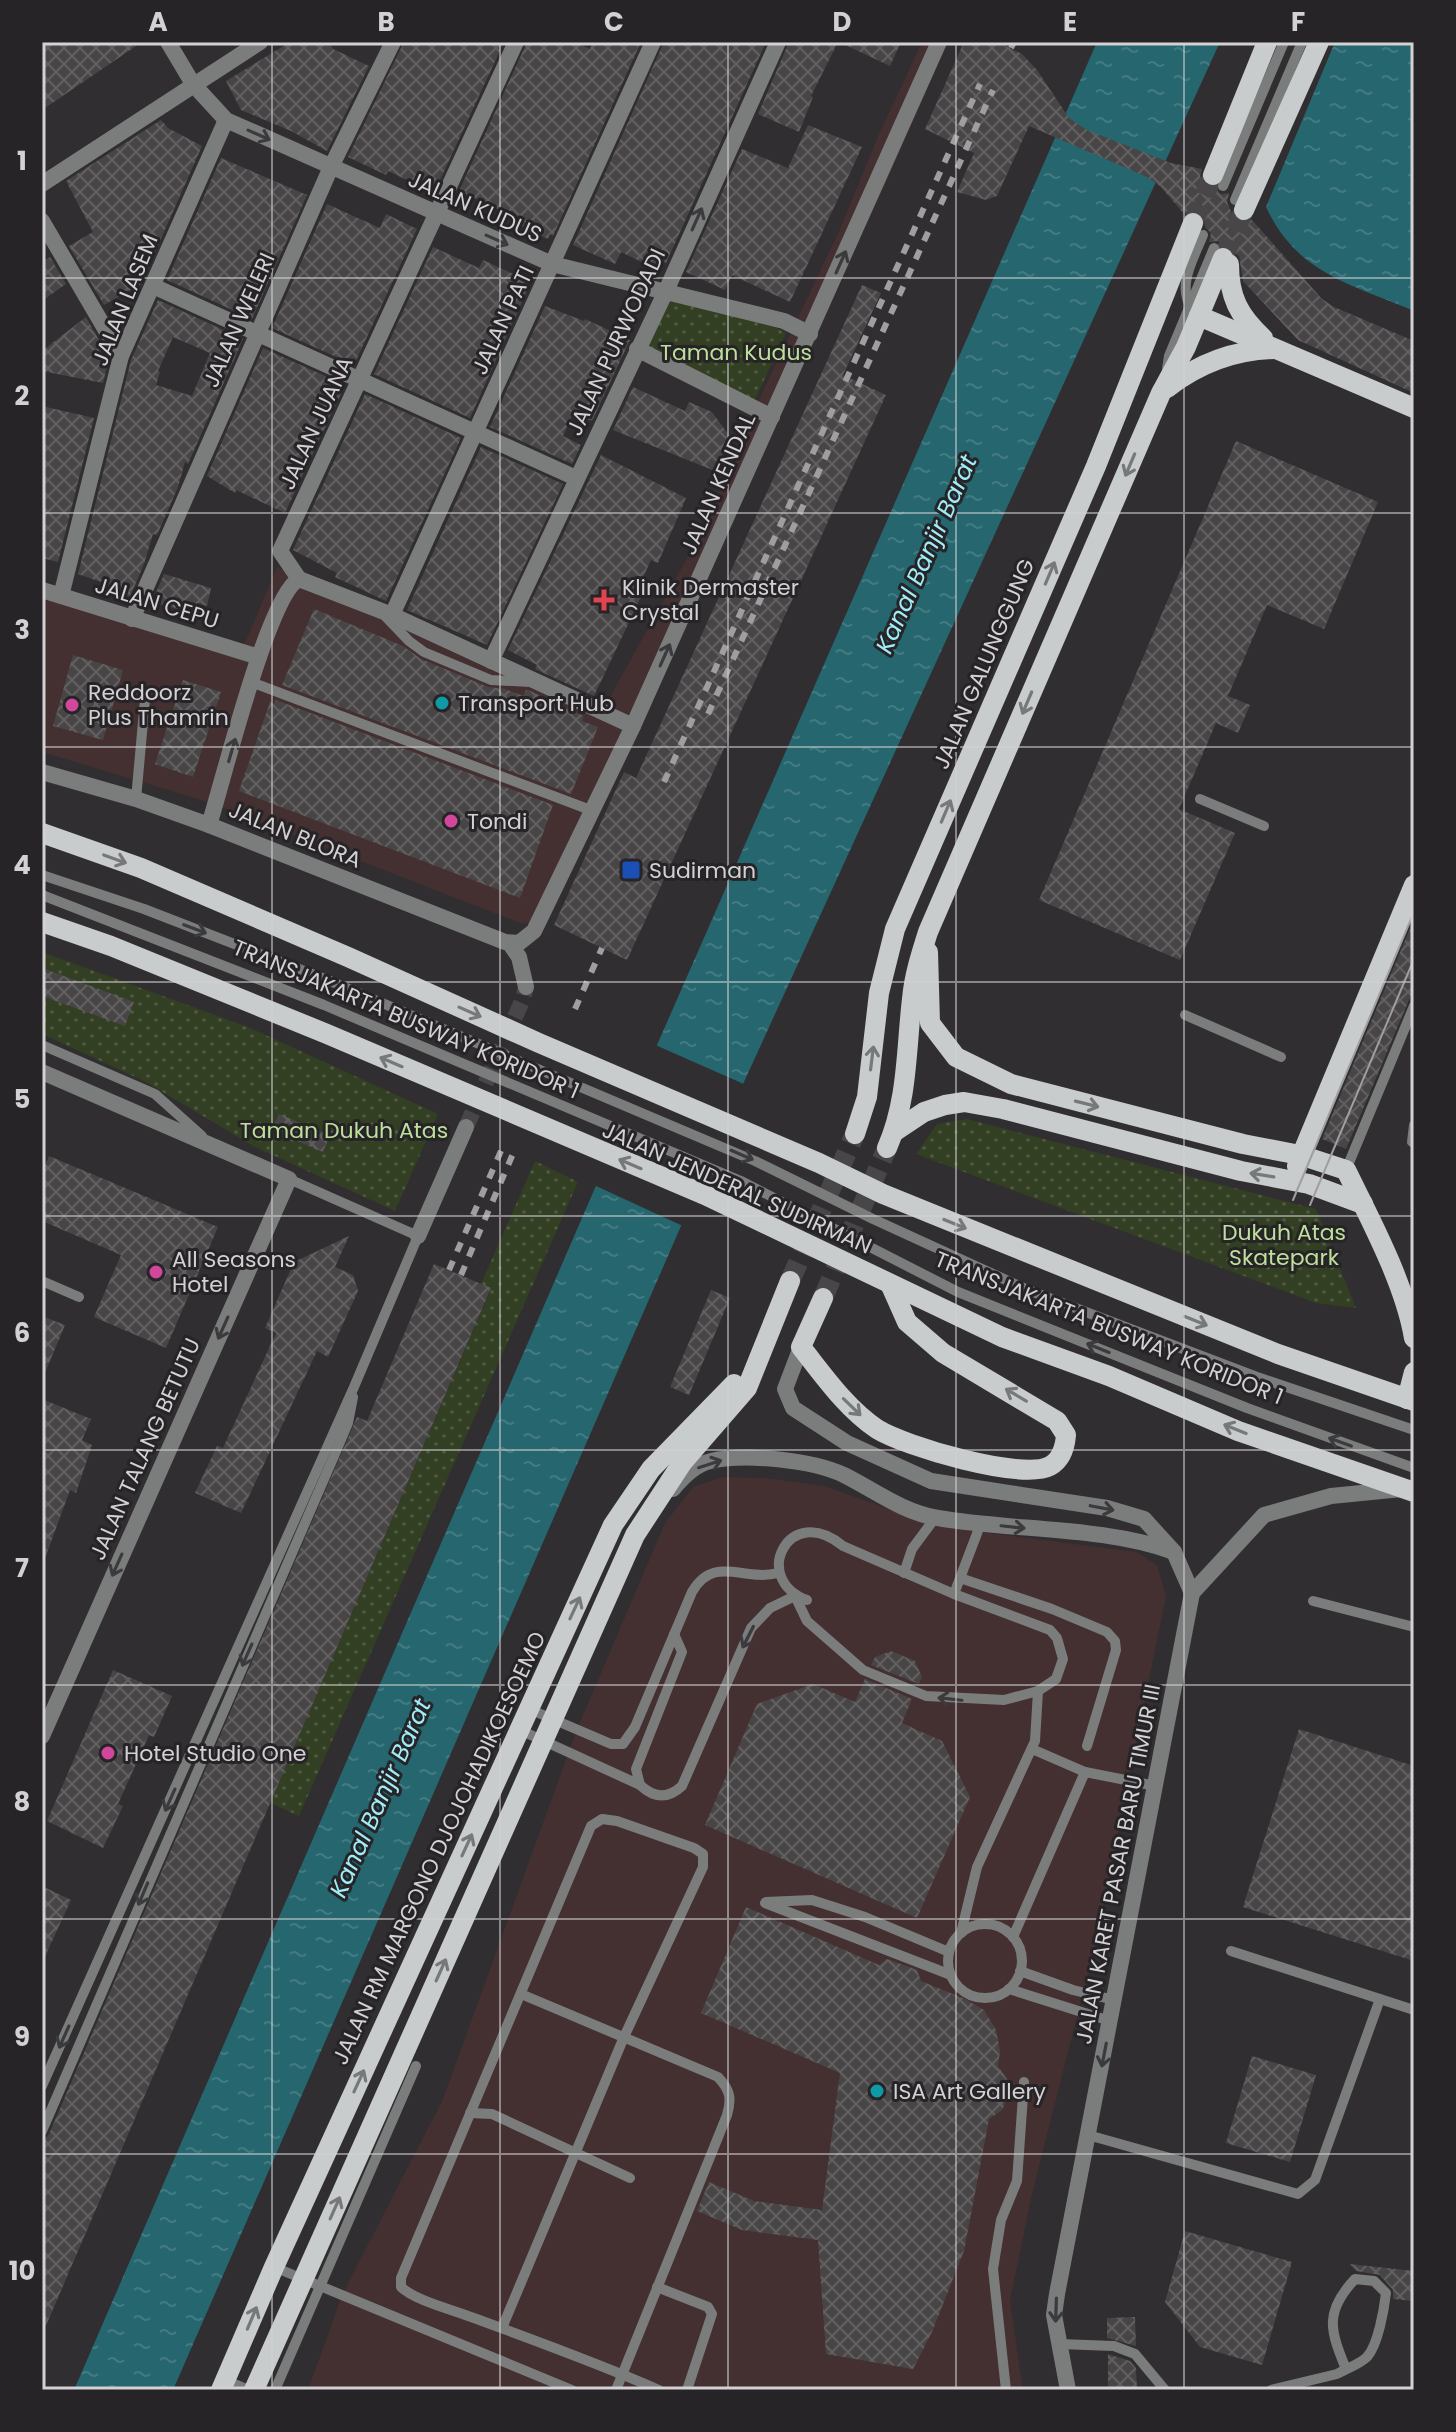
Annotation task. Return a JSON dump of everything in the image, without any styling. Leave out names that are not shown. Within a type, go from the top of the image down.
[{"type":"main road","points":[[1218,180],[1267,42]]},
{"type":"main road","points":[[1240,205],[1319,42]]},
{"type":"main road","name":"JALAN GALUNGGUNG","points":[[855,1134],[867,1097],[879,993],[895,929],[1196,230]]},
{"type":"main road","points":[[1275,349],[1241,314],[1232,298],[1222,256],[1195,311],[1186,347],[1161,393],[928,932],[918,963],[912,998],[903,1098],[890,1140],[924,1112],[964,1102],[1003,1109],[1241,1171],[1296,1180],[1363,1204]]},
{"type":"main road","points":[[1195,311],[1414,408]]},
{"type":"main road","points":[[1161,393],[1181,377],[1217,359],[1252,350],[1275,349]]},
{"type":"main road","points":[[42,833],[141,868],[819,1163],[883,1194],[1278,1354],[1411,1400],[1414,1372]]},
{"type":"main road","points":[[1296,1180],[1300,1155],[1414,885]]},
{"type":"main road","name":"JALAN JENDERAL SUDIRMAN","points":[[42,922],[111,946],[327,1034],[705,1195],[1002,1337],[1109,1376],[1238,1431],[1410,1490]]},
{"type":"main road","points":[[928,932],[930,1023],[956,1057],[1011,1084],[1243,1144],[1300,1155],[1346,1170],[1410,1317],[1414,1338]]},
{"type":"main road","name":"JALAN RM MARGONO DJOJOHADIKOESOEMO","points":[[251,2390],[312,2282],[543,1741],[635,1535],[682,1463],[747,1388],[790,1281]]},
{"type":"main road","points":[[823,1298],[801,1347],[853,1409],[879,1430],[931,1453],[1030,1470],[1043,1469],[1056,1462],[1063,1452],[1066,1435],[1057,1421],[943,1353],[907,1322],[891,1286]]},
{"type":"main road","name":"JALAN RM MARGONO DJOJOHADIKOESOEMO","points":[[223,2385],[613,1525],[651,1469],[757,1364]]},
{"type":"street","name":"JALAN KUDUS","points":[[168,42],[193,84],[226,120],[552,264],[784,321],[810,334]]},
{"type":"street","points":[[42,184],[260,42]]},
{"type":"street","name":"JALAN WELERI","points":[[132,619],[331,167],[393,42]]},
{"type":"street","name":"JALAN JUANA","points":[[299,579],[280,551],[516,42]]},
{"type":"street","name":"JALAN PATI","points":[[392,615],[653,42]]},
{"type":"street","name":"JALAN PURWODADI","points":[[491,661],[666,291],[778,42]]},
{"type":"street","name":"JALAN KENDAL","points":[[510,944],[528,939],[534,931],[593,811],[939,42]]},
{"type":"street","name":"JALAN LASEM","points":[[61,596],[121,356],[226,120]]},
{"type":"street","points":[[42,221],[121,356]]},
{"type":"street","points":[[153,286],[576,478]]},
{"type":"street","points":[[637,349],[772,417]]},
{"type":"street","points":[[209,825],[259,657],[281,601],[292,582],[299,579],[392,615],[633,726]]},
{"type":"street","name":"JALAN CEPU","points":[[42,590],[259,657]]},
{"type":"street","name":"JALAN BLORA","points":[[42,772],[136,799],[209,825],[510,944]]},
{"type":"street","points":[[510,944],[519,957],[526,987]]},
{"type":"street","points":[[42,1072],[289,1179]]},
{"type":"street","points":[[418,1236],[466,1127]]},
{"type":"street","name":"JALAN TALANG BETUTU","points":[[42,1736],[289,1179]]},
{"type":"street","points":[[801,1347],[785,1389],[793,1408],[847,1443],[931,1481],[1107,1508],[1144,1519],[1174,1552],[1192,1593],[1264,1515],[1331,1496],[1410,1490]]},
{"type":"street","points":[[596,1563],[635,1535],[684,1476],[709,1461],[746,1458],[798,1462],[842,1474],[876,1494],[935,1518],[1133,1540],[1174,1552]]},
{"type":"street","name":"JALAN KARET PASAR BARU TIMUR III","points":[[1068,2390],[1054,2315],[1057,2294],[1192,1593]]},
{"type":"lane","points":[[1218,180],[1284,42]]},
{"type":"lane","points":[[1240,205],[1302,42]]},
{"type":"lane","points":[[1195,311],[1184,293],[1196,230]]},
{"type":"lane","points":[[368,605],[424,652],[497,682],[539,683]]},
{"type":"lane","points":[[251,682],[593,811]]},
{"type":"lane","points":[[136,799],[145,700]]},
{"type":"lane","points":[[1200,799],[1264,826]]},
{"type":"lane","name":"TRANSJAKARTA BUSWAY KORIDOR 1","points":[[42,875],[144,909],[350,989],[755,1161],[1028,1290],[1257,1377],[1414,1430]]},
{"type":"lane","name":"TRANSJAKARTA BUSWAY KORIDOR 1","points":[[42,895],[324,1005],[741,1181],[958,1292],[1247,1408],[1414,1468]]},
{"type":"lane","points":[[1346,1170],[1409,1030],[1413,1011]]},
{"type":"lane","points":[[1185,1015],[1281,1057]]},
{"type":"lane","points":[[42,1045],[155,1094],[214,1147]]},
{"type":"lane","points":[[1139,1145],[1147,1119]]},
{"type":"lane","points":[[1412,1142],[1414,1125]]},
{"type":"lane","points":[[42,2086],[354,1387],[418,1236],[289,1179]]},
{"type":"lane","points":[[42,1281],[79,1297]]},
{"type":"lane","points":[[42,2131],[348,1423],[354,1387]]},
{"type":"lane","points":[[904,1573],[912,1549],[935,1518]]},
{"type":"lane","points":[[954,1594],[981,1523]]},
{"type":"lane","points":[[795,1596],[807,1621],[863,1670],[926,1696],[1004,1700],[1038,1691],[1056,1679],[1061,1670],[1063,1659],[1057,1638],[1040,1625],[904,1573],[843,1546],[830,1535],[809,1531],[799,1533],[782,1548],[778,1573],[787,1589],[807,1600]]},
{"type":"lane","points":[[529,1709],[611,1744],[623,1744],[635,1727],[700,1577],[714,1571],[766,1576],[778,1573]]},
{"type":"lane","points":[[960,1578],[1052,1609],[1107,1632],[1115,1641],[1116,1650],[1087,1746]]},
{"type":"lane","points":[[520,1730],[640,1785],[647,1792],[665,1796],[674,1793],[682,1786],[751,1628],[770,1608],[795,1596]]},
{"type":"lane","points":[[1313,1601],[1414,1627]]},
{"type":"lane","points":[[640,1785],[636,1769],[639,1759],[682,1652],[674,1634]]},
{"type":"lane","points":[[961,1933],[971,1927],[993,1925],[1013,1937],[1022,1958],[1016,1981],[1009,1989],[988,1998],[976,1997],[957,1985],[951,1975],[949,1952],[961,1933],[977,1867],[1032,1749],[1038,1691]]},
{"type":"lane","points":[[1032,1749],[1085,1772],[1156,1786]]},
{"type":"lane","points":[[1013,1937],[1085,1772]]},
{"type":"lane","points":[[502,2328],[624,2037],[703,1867],[703,1854],[694,1848],[617,1821],[602,1819],[591,1826],[401,2278],[401,2287],[502,2328],[623,2374],[659,2390]]},
{"type":"lane","points":[[949,1952],[865,1917],[812,1900],[765,1903],[951,1975]]},
{"type":"lane","points":[[1231,1951],[1414,2010]]},
{"type":"lane","points":[[1020,1971],[1073,1990],[1114,2000]]},
{"type":"lane","points":[[1009,1989],[1110,2021]]},
{"type":"lane","points":[[521,1994],[718,2077],[728,2088],[731,2101],[616,2390]]},
{"type":"lane","points":[[1088,2135],[1298,2194],[1315,2180],[1380,1999]]},
{"type":"lane","points":[[275,2390],[312,2282],[416,2066]]},
{"type":"lane","points":[[1006,2390],[993,2269],[1001,2220],[1017,2181],[1024,2082]]},
{"type":"lane","points":[[479,2095],[492,2114]]},
{"type":"lane","points":[[470,2113],[492,2114],[630,2178]]},
{"type":"lane","points":[[274,2267],[572,2390]]},
{"type":"lane","points":[[1271,2390],[1337,2374],[1346,2369],[1367,2357],[1382,2319],[1386,2293],[1374,2281],[1355,2279],[1339,2295],[1333,2314],[1332,2335],[1346,2369]]},
{"type":"lane","points":[[657,2287],[708,2307],[712,2314],[687,2390]]},
{"type":"lane","points":[[1059,2344],[1114,2346],[1135,2354],[1165,2390]]},
{"type":"lane","points":[[223,2385],[251,2390]]},
{"type":"shaded area","points":[[922,42],[948,42],[885,185],[538,919],[531,924],[520,923],[208,802],[42,752],[42,590],[240,655],[277,567],[601,713],[701,533]]},
{"type":"shaded area","points":[[723,1477],[766,1478],[824,1486],[921,1520],[981,1532],[1137,1552],[1157,1565],[1166,1596],[1095,1946],[1032,2194],[1010,2301],[1023,2390],[308,2390],[342,2295],[443,2099],[577,1729],[665,1523],[693,1487]]},
{"type":"green space","name":"Taman Kudus","points":[[670,300],[774,326],[786,333],[755,400],[647,348]]},
{"type":"green space","name":"Taman Dukuh Atas","points":[[42,952],[248,1027],[438,1114],[395,1211],[253,1146],[146,1082],[42,1034]]},
{"type":"green space","name":"Dukuh Atas Skatepark","points":[[967,1119],[1316,1209],[1356,1308],[1316,1303],[916,1154],[937,1124]]},
{"type":"green space","points":[[535,1161],[578,1182],[299,1816],[270,1803],[491,1289],[481,1284]]},
{"type":"water","name":"Kanal Banjir Barat","points":[[1097,42],[1220,42],[743,1084],[173,2390],[74,2390],[657,1045]]},
{"type":"water","points":[[1335,42],[1414,42],[1414,311],[1348,284],[1310,262],[1293,248],[1266,207]]},
{"type":"pier","points":[[653,1044],[746,1085],[685,1227],[594,1185]]},
{"type":"building","points":[[42,42],[142,42],[42,110]]},
{"type":"building","points":[[290,42],[329,42],[333,49],[369,66],[327,151],[291,131],[241,110],[226,81]]},
{"type":"building","points":[[404,42],[504,42],[434,193],[388,171],[386,175],[348,157]]},
{"type":"building","points":[[527,42],[575,42],[590,49],[593,42],[641,42],[553,236],[550,234],[548,239],[510,221],[513,216],[459,191]]},
{"type":"building","points":[[664,42],[766,42],[666,263],[662,261],[658,270],[621,252],[615,264],[573,245]]},
{"type":"building","points":[[789,42],[838,42],[811,96],[799,132],[758,114]]},
{"type":"building","points":[[839,42],[901,42],[890,66]]},
{"type":"building","points":[[964,42],[998,42],[1022,54],[1037,70],[1069,118],[1087,130],[1171,163],[1202,169],[1200,176],[1203,184],[1221,194],[1229,193],[1227,202],[1234,218],[1245,223],[1252,220],[1322,299],[1414,341],[1414,393],[1298,340],[1243,281],[1239,256],[1218,241],[1209,242],[1211,233],[1205,227],[1203,214],[1192,210],[1184,214],[1160,186],[1147,177],[1029,126],[997,196],[986,200],[957,192],[974,153],[925,129]]},
{"type":"building","points":[[161,120],[168,128],[202,146],[141,284],[104,305],[69,246],[93,232],[66,181]]},
{"type":"building","points":[[808,125],[862,147],[790,302],[732,275],[725,290],[686,272],[742,149],[788,168]]},
{"type":"building","points":[[221,158],[307,195],[252,319],[167,280]]},
{"type":"building","points":[[327,204],[380,228],[386,214],[417,229],[354,365],[272,328]]},
{"type":"building","points":[[433,247],[479,268],[483,260],[531,282],[470,418],[374,374]]},
{"type":"building","points":[[50,257],[66,284],[42,301],[42,262]]},
{"type":"building","points":[[862,285],[881,293],[843,375],[886,395],[627,960],[554,925],[624,772],[636,778]]},
{"type":"building","points":[[158,300],[243,339],[188,464],[185,462],[178,487],[157,535],[153,534],[130,597],[103,589],[104,583],[78,574],[131,360]],"holes":[[[173,337],[210,353],[192,396],[156,385],[158,371]]]},
{"type":"building","points":[[545,306],[585,319],[630,340],[592,421],[573,414],[563,436],[581,445],[572,464],[490,427]]},
{"type":"building","points":[[86,317],[109,358],[103,383],[42,371],[42,351]]},
{"type":"building","points":[[263,348],[345,385],[285,513],[236,490],[235,493],[207,476]]},
{"type":"building","points":[[633,387],[685,411],[689,402],[712,412],[731,438],[715,471],[613,430]]},
{"type":"building","points":[[365,394],[461,438],[386,601],[335,577],[337,573],[293,550]]},
{"type":"building","points":[[42,406],[94,418],[58,562],[42,558]]},
{"type":"building","points":[[1236,441],[1378,502],[1324,629],[1267,605],[1228,696],[1250,705],[1238,733],[1216,723],[1179,809],[1235,833],[1180,960],[1039,900]]},
{"type":"building","points":[[481,447],[563,484],[487,645],[407,610]]},
{"type":"building","points":[[601,455],[686,498],[658,563],[651,560],[635,595],[641,597],[594,696],[535,669],[537,665],[508,650]]},
{"type":"building","points":[[164,574],[211,588],[207,606],[197,603],[196,614],[152,602]]},
{"type":"building","name":"Transport Hub","points":[[314,609],[403,646],[421,659],[488,687],[523,696],[528,690],[584,716],[582,721],[598,727],[571,794],[282,685]]},
{"type":"building","points":[[73,655],[123,670],[103,740],[53,726]]},
{"type":"building","points":[[183,680],[221,692],[193,777],[155,764]]},
{"type":"building","points":[[276,700],[553,805],[520,898],[239,791],[270,702],[274,704]]},
{"type":"building","points":[[1414,919],[1414,988],[1346,1149],[1322,1139]]},
{"type":"building","points":[[42,968],[134,1002],[125,1026],[42,996]]},
{"type":"building","points":[[279,1114],[330,1135],[323,1152],[272,1130]]},
{"type":"building","name":"All Seasons Hotel","points":[[49,1156],[218,1227],[166,1348],[94,1317],[121,1255],[42,1221],[42,1173]]},
{"type":"building","points":[[349,1236],[335,1267],[353,1275],[358,1291],[328,1357],[317,1351],[241,1513],[195,1493],[217,1446],[223,1448],[276,1333],[265,1328],[294,1262]]},
{"type":"building","points":[[434,1264],[491,1288],[42,2335],[42,2143],[49,2134],[357,1417],[367,1421]]},
{"type":"building","points":[[711,1290],[730,1298],[689,1395],[670,1387]]},
{"type":"building","points":[[42,1316],[65,1325],[42,1380]]},
{"type":"building","points":[[42,1399],[91,1419],[82,1440],[92,1445],[76,1493],[70,1490],[44,1561]]},
{"type":"building","points":[[891,1651],[915,1661],[922,1677],[919,1684],[871,1665],[875,1657]]},
{"type":"building","points":[[113,1670],[172,1696],[154,1737],[149,1735],[118,1804],[123,1806],[103,1848],[47,1821]]},
{"type":"building","points":[[865,1679],[912,1699],[902,1723],[942,1741],[970,1797],[917,1918],[705,1825],[757,1704],[813,1684],[855,1702]]},
{"type":"building","points":[[1299,1729],[1414,1766],[1414,1961],[1243,1907]]},
{"type":"building","points":[[42,1886],[71,1900],[42,1963]]},
{"type":"building","points":[[746,1907],[879,1965],[887,1959],[917,1970],[921,1981],[984,2010],[996,2030],[1000,2051],[998,2066],[1007,2079],[1009,2095],[1002,2110],[989,2119],[964,2251],[932,2332],[913,2369],[826,2354],[818,2240],[742,2230],[697,2211],[709,2182],[754,2201],[822,2210],[840,2073],[701,2013]]},
{"type":"building","points":[[1252,2056],[1316,2075],[1290,2162],[1226,2143]]},
{"type":"building","points":[[1185,2231],[1292,2262],[1262,2365],[1200,2347],[1165,2302]]},
{"type":"building","points":[[1350,2264],[1414,2271],[1414,2301],[1393,2299],[1393,2290],[1380,2275],[1356,2271]]},
{"type":"building","points":[[1135,2317],[1136,2346],[1107,2338],[1107,2318]]},
{"type":"building","points":[[1108,2354],[1130,2361],[1136,2368],[1137,2390],[1108,2390]]},
{"type":"tunnel","points":[[1193,223],[1213,175]]},
{"type":"tunnel","points":[[1223,258],[1244,210]]},
{"type":"tunnel","points":[[466,1127],[526,987]]},
{"type":"tunnel","points":[[790,1281],[855,1134]]},
{"type":"tunnel","points":[[823,1298],[887,1148]]},
{"type":"tram line","points":[[1293,1200],[1414,912]]},
{"type":"tram line","points":[[1310,1205],[1414,959]]},
{"type":"railway","points":[[1011,48],[1014,42]]},
{"type":"railway","points":[[664,782],[980,84]]},
{"type":"railway","points":[[708,714],[993,90]]},
{"type":"railway","points":[[575,1009],[602,948]]},
{"type":"railway","points":[[449,1270],[504,1144]]},
{"type":"railway","points":[[461,1275],[515,1149]]},
{"type":"place","name":"Klinik Dermaster Crystal","points":[[604,600]]},
{"type":"place","name":"Transport Hub","points":[[442,703]]},
{"type":"place","name":"Reddoorz Plus Thamrin","points":[[72,705]]},
{"type":"place","name":"Tondi","points":[[451,821]]},
{"type":"place","name":"Sudirman","points":[[631,870]]},
{"type":"place","name":"All Seasons Hotel","points":[[156,1272]]},
{"type":"place","name":"Hotel Studio One","points":[[108,1753]]},
{"type":"place","name":"ISA Art Gallery","points":[[877,2091]]}]
